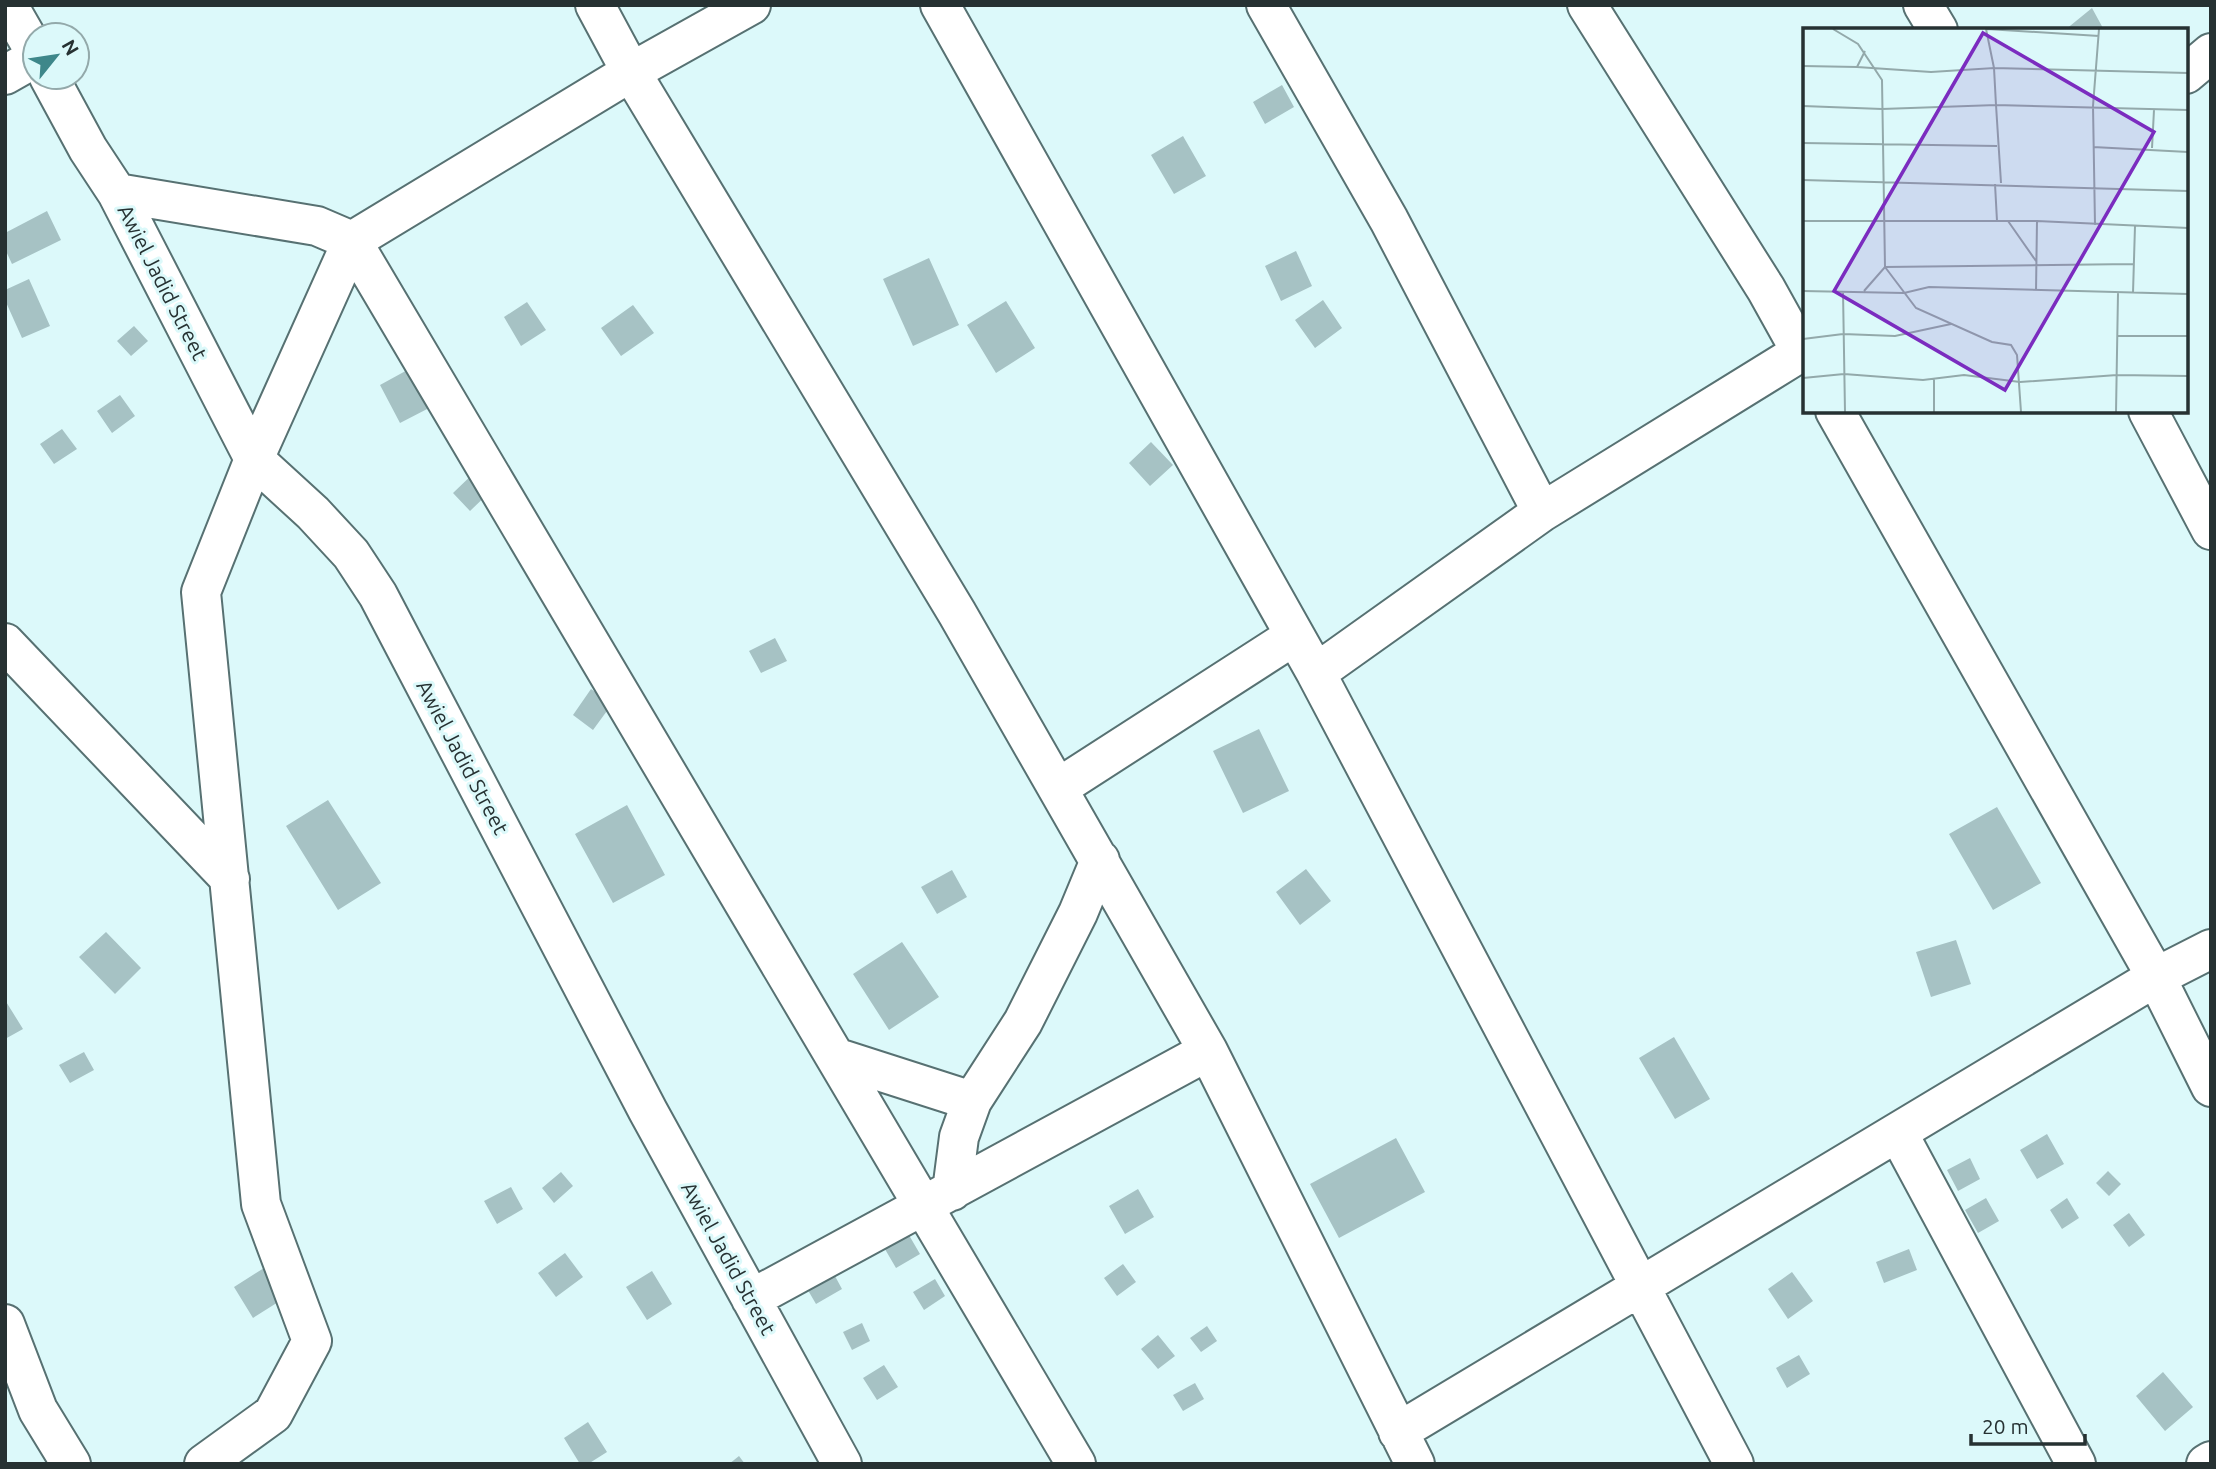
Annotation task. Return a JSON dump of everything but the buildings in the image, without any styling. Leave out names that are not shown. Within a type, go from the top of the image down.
[{"type":"street","points":[[8,5],[21,28]]},
{"type":"street","points":[[595,5],[631,72],[950,601],[1208,1051],[1406,1448],[1640,1284],[1898,1133],[2156,977],[2211,948]]},
{"type":"street","points":[[204,1464],[273,1413],[312,1341],[261,1204],[201,592],[254,459],[352,241],[631,72],[751,5]]},
{"type":"street","points":[[940,5],[1316,673],[1734,1464]]},
{"type":"street","points":[[1266,5],[1389,220],[1542,512]]},
{"type":"street","points":[[1587,5],[1803,352]]},
{"type":"street","points":[[1923,5],[1937,28]]},
{"type":"street","points":[[2188,72],[2211,52]]},
{"type":"street","points":[[5,75],[21,66]]},
{"type":"street","name":"Awiel Jadid Street","points":[[57,91],[88,149],[117,193],[254,459],[313,513],[351,554],[378,595],[648,1111],[842,1464]]},
{"type":"street","points":[[117,193],[317,226],[352,241],[838,1058],[939,1198],[1076,1464]]},
{"type":"street","points":[[1316,673],[1542,512],[1803,355]]},
{"type":"street","points":[[1836,413],[2156,977],[2211,1087]]},
{"type":"street","points":[[2149,413],[2211,530]]},
{"type":"street","points":[[1058,788],[1294,636]]},
{"type":"street","points":[[5,643],[230,879]]},
{"type":"street","points":[[939,1198],[972,1101],[1023,1023],[1078,913],[1100,860]]},
{"type":"street","points":[[751,1299],[1208,1051]]},
{"type":"street","points":[[838,1058],[972,1101]]},
{"type":"street","points":[[1898,1133],[2076,1464]]},
{"type":"street","points":[[5,1324],[38,1410],[71,1464]]}]
